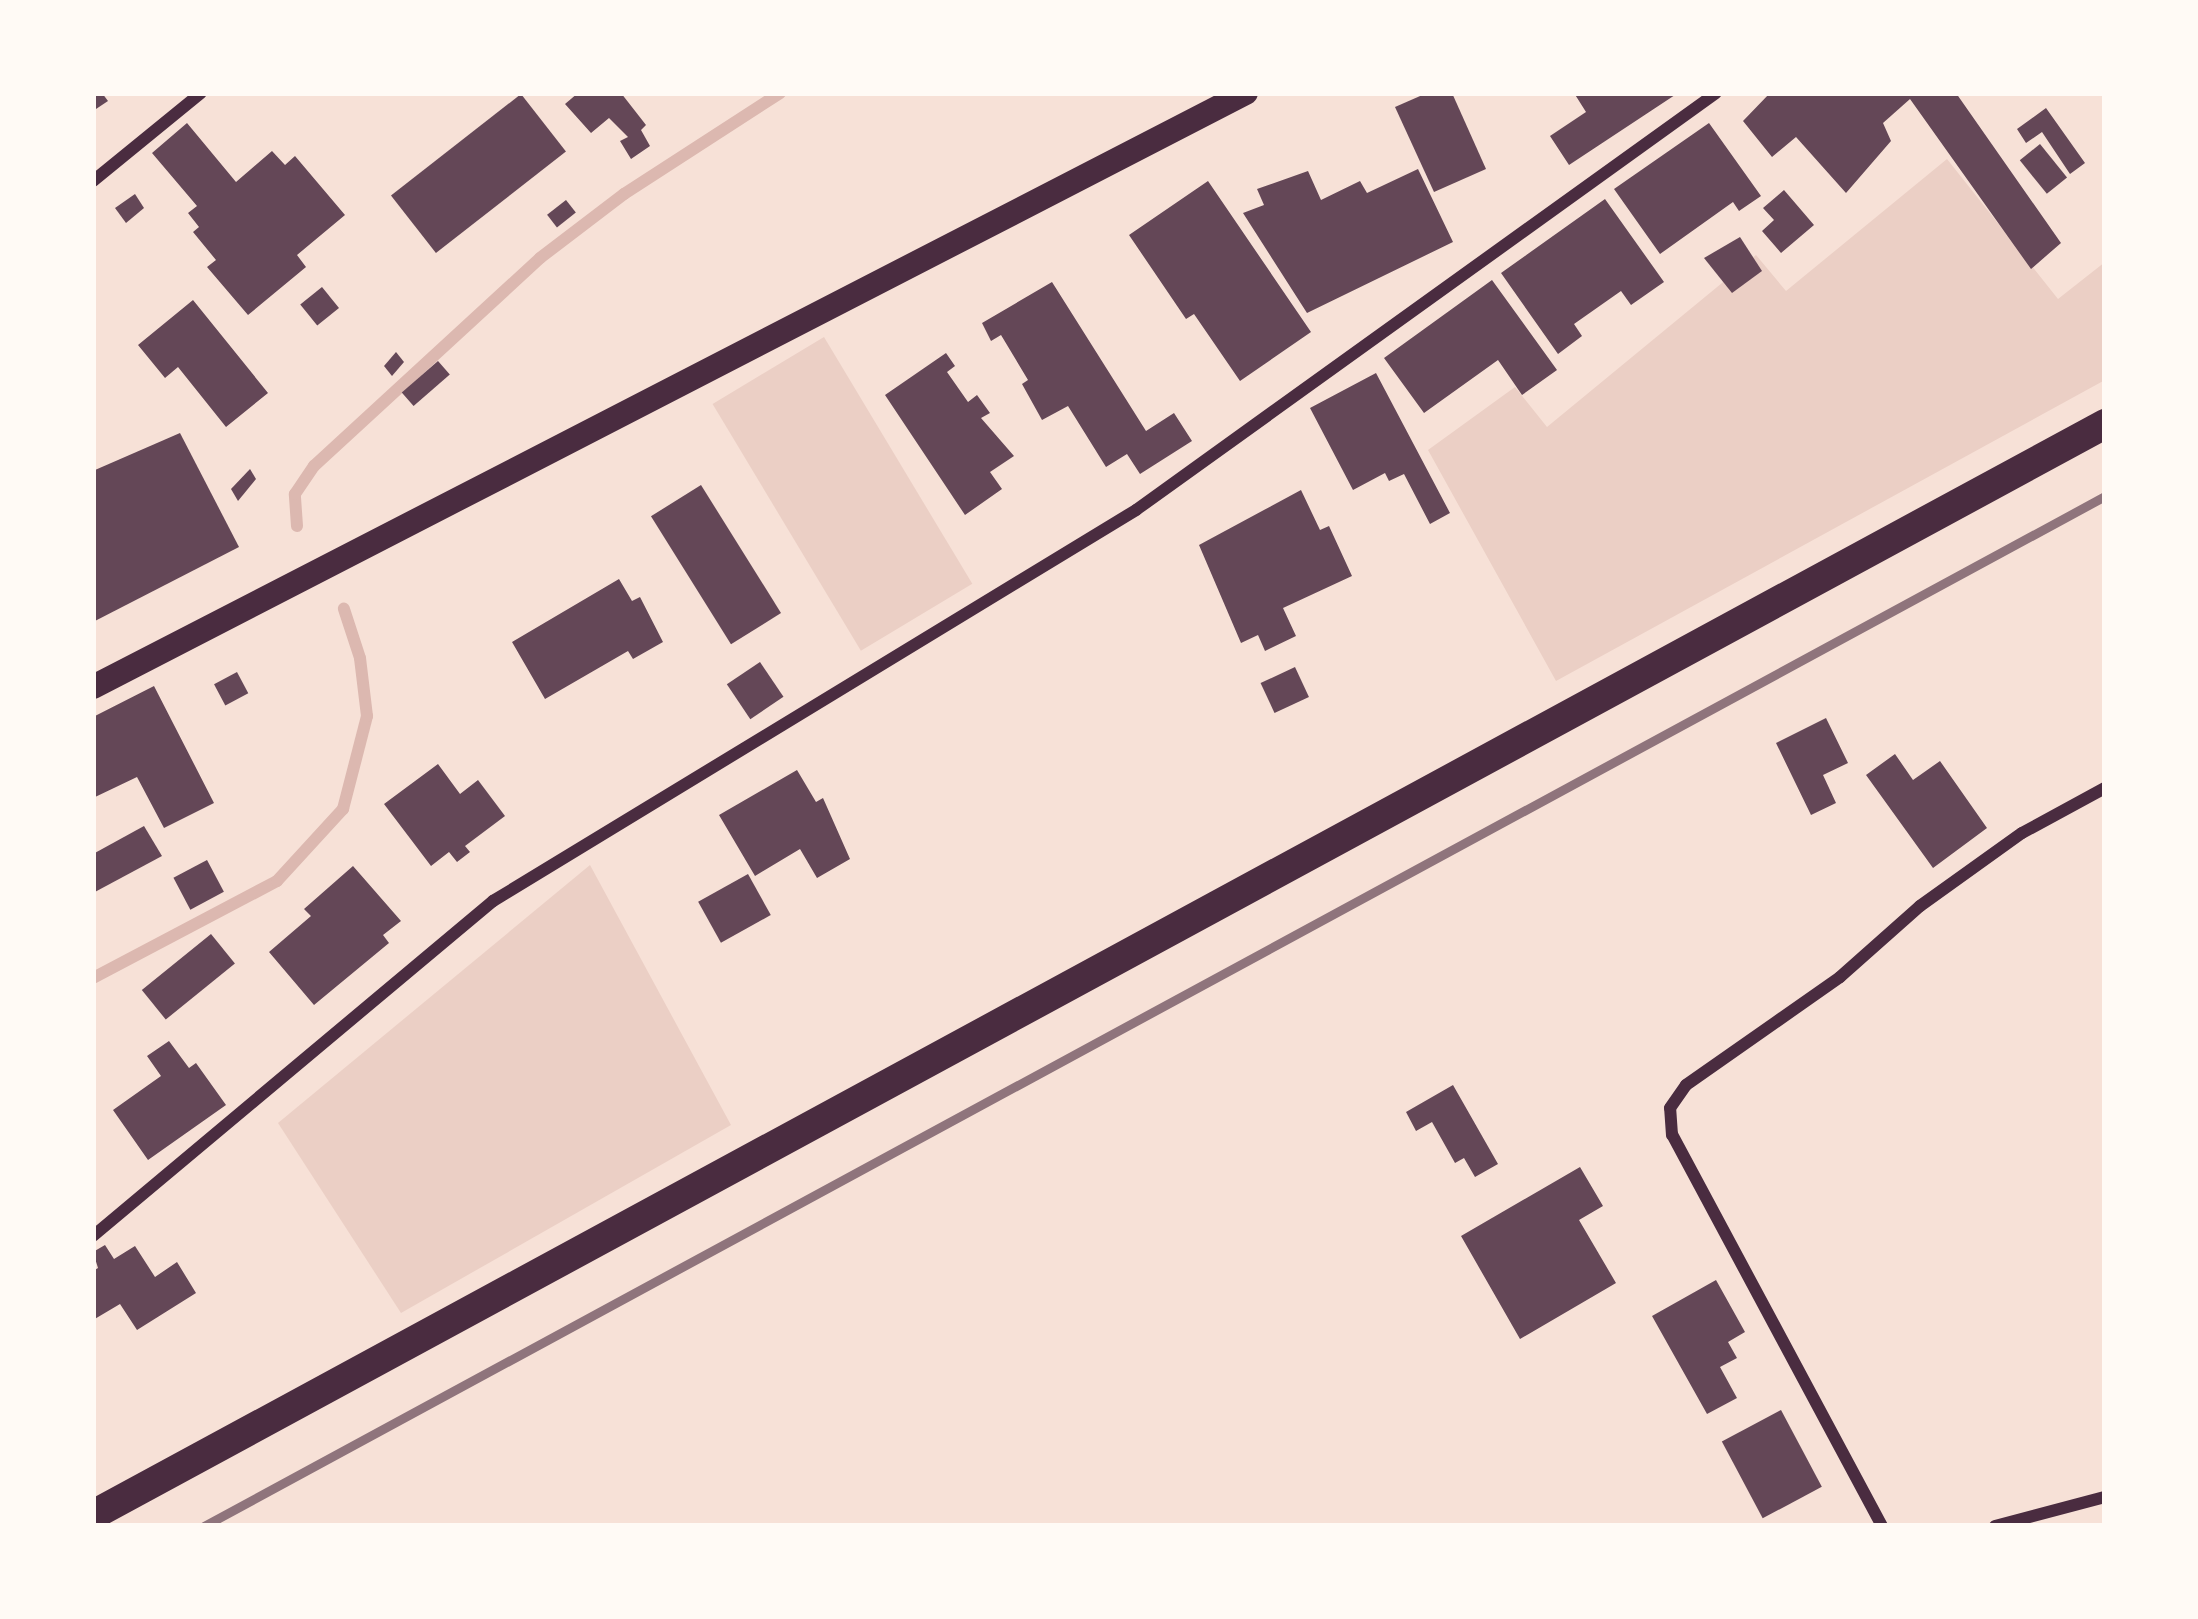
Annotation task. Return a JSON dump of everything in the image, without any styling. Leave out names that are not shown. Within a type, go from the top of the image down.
[{"type":"highway","points":[[93,1515],[2105,424]]},
{"type":"main road","points":[[93,687],[1246,93]]},
{"type":"street","points":[[93,181],[201,93]]},
{"type":"street","points":[[93,1236],[493,901],[1136,510],[1716,93]]},
{"type":"street","points":[[1882,1526],[1672,1135],[1670,1108],[1686,1085],[1840,976],[1920,906],[2022,833],[2105,788]]},
{"type":"street","points":[[1995,1526],[2105,1497]]},
{"type":"shaded area","points":[[1947,159],[2058,299],[2105,262],[2105,380],[1556,681],[1428,450],[1515,387],[1547,427],[1756,255],[1786,291]]},
{"type":"shaded area","points":[[824,337],[972,584],[861,651],[713,404]]},
{"type":"shaded area","points":[[590,865],[731,1125],[401,1313],[278,1123]]},
{"type":"building","points":[[93,93],[102,93],[108,101],[93,111]]},
{"type":"building","points":[[578,93],[621,93],[646,125],[641,130],[650,146],[631,159],[620,141],[628,137],[609,118],[591,133],[565,104]]},
{"type":"building","points":[[1427,93],[1452,93],[1486,169],[1434,192],[1395,107]]},
{"type":"building","points":[[1574,93],[1678,93],[1569,165],[1550,136],[1586,112]]},
{"type":"building","points":[[1770,93],[1956,93],[2061,243],[2031,269],[1910,99],[1883,123],[1891,141],[1846,193],[1796,137],[1772,157],[1743,121]]},
{"type":"building","points":[[521,94],[566,152],[436,253],[391,196]]},
{"type":"building","points":[[2046,108],[2085,163],[2070,174],[2042,132],[2026,143],[2017,129]]},
{"type":"building","points":[[187,123],[236,182],[272,151],[285,165],[295,156],[345,215],[297,255],[306,267],[248,315],[207,267],[216,260],[193,232],[199,227],[188,213],[197,206],[152,153]]},
{"type":"building","points":[[1709,123],[1761,196],[1739,211],[1733,202],[1660,254],[1614,189]]},
{"type":"building","points":[[2040,144],[2067,177],[2047,194],[2020,160]]},
{"type":"building","points":[[1418,169],[1453,242],[1307,313],[1243,213],[1264,205],[1257,189],[1308,171],[1321,200],[1360,181],[1367,193]]},
{"type":"building","points":[[1208,181],[1311,332],[1240,381],[1194,314],[1186,319],[1129,235]]},
{"type":"building","points":[[1784,190],[1814,225],[1781,253],[1762,231],[1774,220],[1763,208]]},
{"type":"building","points":[[135,194],[144,208],[126,223],[115,208]]},
{"type":"building","points":[[1605,199],[1664,282],[1631,305],[1621,291],[1574,324],[1582,336],[1558,354],[1501,273]]},
{"type":"building","points":[[566,200],[576,213],[557,227],[547,215]]},
{"type":"building","points":[[1740,237],[1762,271],[1732,293],[1704,258]]},
{"type":"building","points":[[1492,280],[1557,370],[1522,395],[1498,360],[1424,413],[1384,358]]},
{"type":"building","points":[[1052,282],[1146,431],[1174,413],[1192,441],[1140,474],[1127,454],[1106,467],[1068,406],[1042,420],[1022,384],[1028,380],[1001,335],[991,341],[982,323]]},
{"type":"building","points":[[322,287],[339,308],[317,326],[300,305]]},
{"type":"building","points":[[193,300],[268,393],[226,427],[178,367],[165,378],[138,345]]},
{"type":"building","points":[[396,352],[404,362],[392,376],[384,366]]},
{"type":"building","points":[[946,353],[955,366],[947,372],[968,402],[977,395],[990,413],[981,418],[1014,456],[990,472],[1002,489],[965,515],[885,395]]},
{"type":"building","points":[[438,361],[450,375],[414,406],[402,392]]},
{"type":"building","points":[[1376,373],[1450,513],[1430,524],[1404,474],[1389,481],[1385,473],[1353,490],[1310,408]]},
{"type":"building","points":[[180,433],[239,547],[93,622],[95,470]]},
{"type":"building","points":[[250,469],[256,479],[238,501],[231,489]]},
{"type":"building","points":[[701,485],[781,613],[731,644],[651,516]]},
{"type":"building","points":[[1301,490],[1320,530],[1329,526],[1352,576],[1283,608],[1296,636],[1265,651],[1258,635],[1241,643],[1199,545]]},
{"type":"building","points":[[619,579],[632,601],[640,597],[663,642],[633,659],[628,651],[545,699],[512,642]]},
{"type":"building","points":[[760,662],[783,697],[750,719],[727,684]]},
{"type":"building","points":[[1295,667],[1309,697],[1275,713],[1261,683]]},
{"type":"building","points":[[237,672],[248,693],[225,705],[214,684]]},
{"type":"building","points":[[154,686],[214,803],[164,828],[137,777],[93,798],[93,717]]},
{"type":"building","points":[[1826,718],[1848,763],[1823,775],[1836,803],[1811,815],[1776,743]]},
{"type":"building","points":[[1895,754],[1913,780],[1940,761],[1987,828],[1933,868],[1866,775]]},
{"type":"building","points":[[438,764],[460,794],[478,780],[505,816],[465,846],[470,852],[457,862],[449,852],[431,866],[384,804]]},
{"type":"building","points":[[797,770],[816,802],[823,798],[850,859],[817,878],[800,849],[755,876],[719,815]]},
{"type":"building","points":[[144,826],[162,856],[93,893],[93,854]]},
{"type":"building","points":[[207,860],[224,892],[190,910],[173,878]]},
{"type":"building","points":[[353,866],[401,921],[383,935],[389,943],[314,1005],[269,952],[311,916],[304,909]]},
{"type":"building","points":[[748,874],[771,915],[721,943],[698,902]]},
{"type":"building","points":[[211,934],[235,964],[166,1020],[142,990]]},
{"type":"building","points":[[169,1041],[189,1068],[196,1063],[226,1105],[148,1160],[113,1110],[161,1076],[147,1056]]},
{"type":"building","points":[[1453,1085],[1498,1164],[1475,1177],[1464,1158],[1455,1163],[1432,1122],[1416,1131],[1406,1112]]},
{"type":"building","points":[[1580,1167],[1603,1206],[1579,1220],[1616,1283],[1520,1339],[1461,1236]]},
{"type":"building","points":[[105,1245],[114,1259],[135,1246],[155,1277],[177,1262],[196,1293],[137,1330],[120,1304],[93,1320],[93,1271],[98,1268],[93,1252]]},
{"type":"building","points":[[1716,1280],[1745,1332],[1728,1342],[1737,1358],[1720,1367],[1737,1398],[1707,1414],[1652,1316]]},
{"type":"building","points":[[1781,1410],[1822,1487],[1763,1518],[1722,1441]]},
{"type":"waterway","points":[[297,526],[295,494],[314,466],[540,258],[624,194],[780,93]]},
{"type":"waterway","points":[[93,978],[277,881],[343,809],[367,716],[360,658],[344,609]]},
{"type":"railway","points":[[204,1526],[2105,496]]}]
